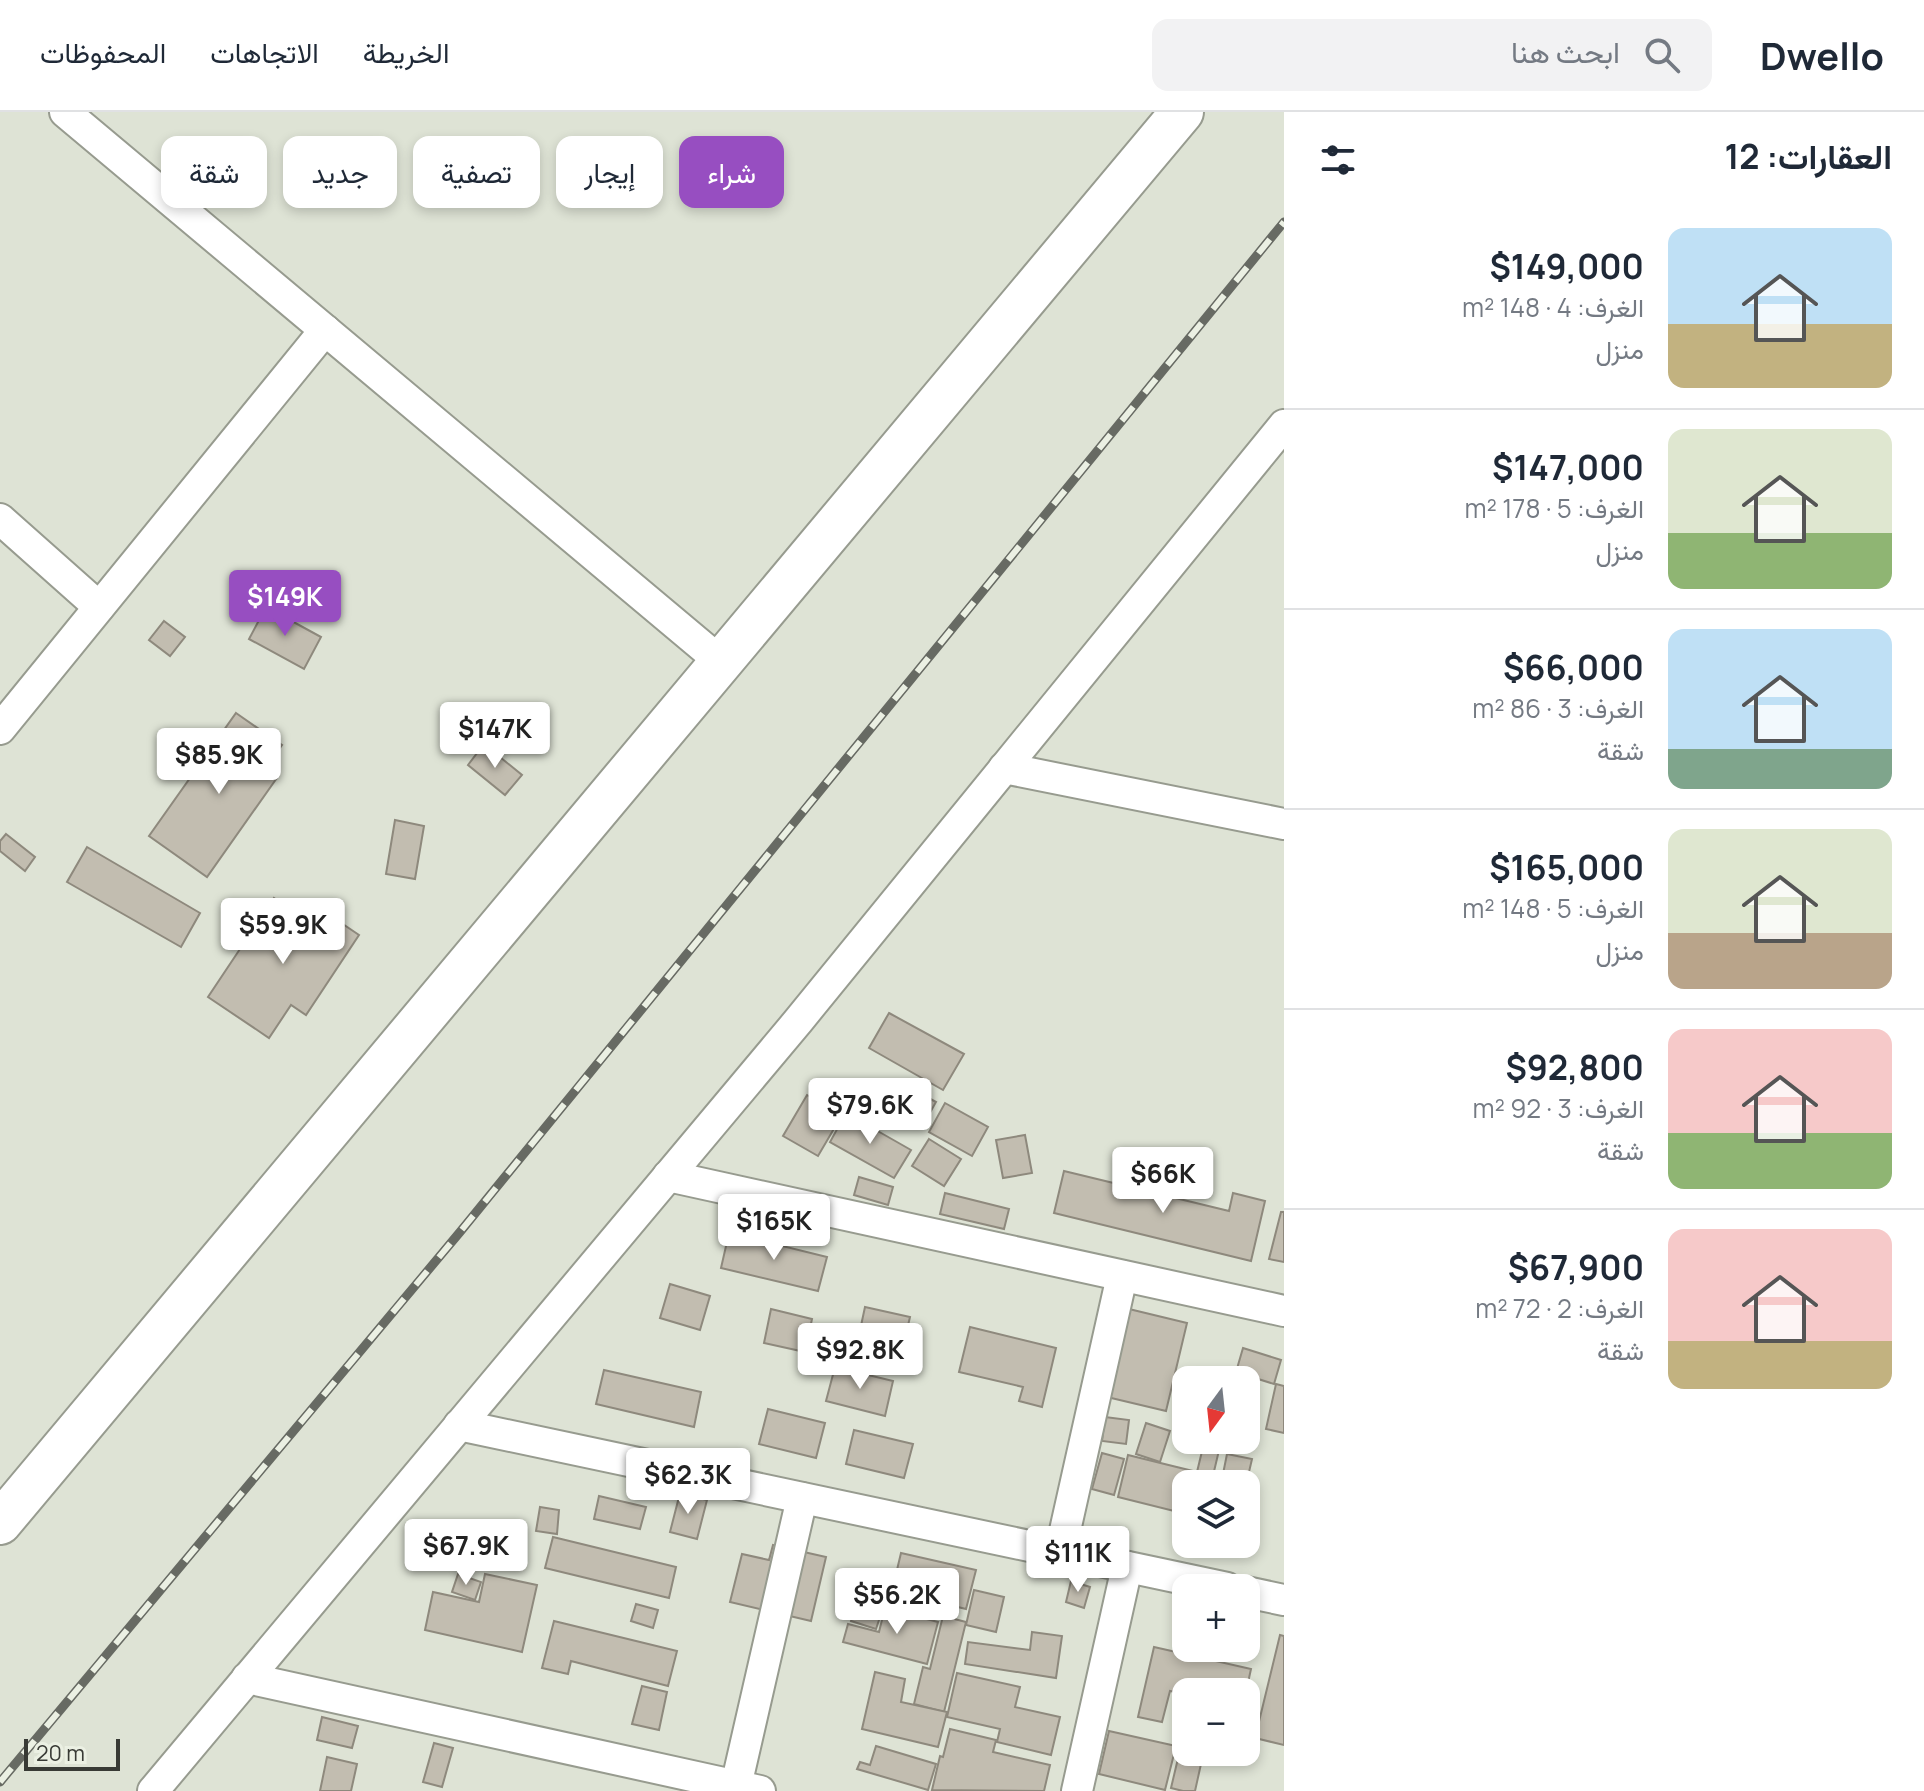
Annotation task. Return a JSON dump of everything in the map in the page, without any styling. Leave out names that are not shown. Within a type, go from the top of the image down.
[{"type":"street","points":[[65,112],[721,662]]},
{"type":"street","points":[[0,1523],[1182,112]]},
{"type":"street","points":[[0,729],[325,330]]},
{"type":"street","points":[[153,1791],[808,1008],[1284,425]]},
{"type":"street","points":[[0,519],[99,607]]},
{"type":"street","points":[[1004,768],[1284,824]]},
{"type":"street","points":[[668,1176],[1284,1311]]},
{"type":"street","points":[[1060,1553],[1122,1276]]},
{"type":"street","points":[[459,1425],[1172,1576]]},
{"type":"street","points":[[247,1678],[748,1788],[802,1498]]},
{"type":"street","points":[[1077,1791],[1127,1567]]},
{"type":"street","points":[[1260,1595],[1284,1600]]},
{"type":"building","points":[[266,607],[321,637],[304,669],[249,639]]},
{"type":"building","points":[[164,621],[185,637],[170,656],[149,640]]},
{"type":"building","points":[[236,713],[282,745],[267,766],[279,775],[207,877],[149,836]]},
{"type":"building","points":[[484,744],[522,775],[505,795],[468,765]]},
{"type":"building","points":[[395,820],[424,826],[415,879],[386,874]]},
{"type":"building","points":[[6,834],[35,857],[25,871],[0,851],[0,841]]},
{"type":"building","points":[[87,847],[200,913],[181,947],[67,882]]},
{"type":"building","points":[[274,898],[307,920],[316,906],[359,935],[306,1015],[291,1005],[269,1038],[208,997]]},
{"type":"building","points":[[889,1013],[964,1054],[943,1090],[869,1048]]},
{"type":"building","points":[[903,1084],[936,1102],[922,1127],[889,1110]]},
{"type":"building","points":[[807,1095],[842,1115],[818,1156],[783,1136]]},
{"type":"building","points":[[945,1103],[988,1127],[972,1156],[929,1132]]},
{"type":"building","points":[[846,1113],[911,1150],[894,1178],[830,1142]]},
{"type":"building","points":[[1025,1135],[1032,1173],[1003,1178],[996,1140]]},
{"type":"building","points":[[929,1139],[961,1159],[944,1186],[912,1166]]},
{"type":"building","points":[[1064,1171],[1229,1211],[1233,1193],[1265,1201],[1251,1261],[1054,1213]]},
{"type":"building","points":[[859,1177],[893,1187],[888,1205],[854,1195]]},
{"type":"building","points":[[945,1193],[1009,1209],[1004,1229],[940,1214]]},
{"type":"building","points":[[1281,1212],[1284,1212],[1284,1262],[1269,1259]]},
{"type":"building","points":[[729,1233],[827,1257],[818,1291],[721,1268]]},
{"type":"building","points":[[670,1284],[710,1296],[700,1330],[660,1318]]},
{"type":"building","points":[[865,1307],[910,1317],[900,1359],[856,1349]]},
{"type":"building","points":[[771,1309],[812,1319],[805,1352],[764,1343]]},
{"type":"building","points":[[1129,1309],[1187,1323],[1177,1366],[1172,1366],[1172,1386],[1166,1411],[1107,1397]]},
{"type":"building","points":[[970,1327],[1056,1348],[1042,1407],[1019,1401],[1023,1387],[959,1372]]},
{"type":"building","points":[[1243,1348],[1281,1360],[1274,1384],[1260,1380],[1260,1366],[1238,1366]]},
{"type":"building","points":[[835,1367],[893,1381],[885,1416],[826,1401]]},
{"type":"building","points":[[604,1370],[701,1392],[694,1427],[596,1404]]},
{"type":"building","points":[[1276,1384],[1284,1386],[1284,1433],[1266,1429]]},
{"type":"building","points":[[768,1409],[825,1423],[816,1458],[759,1444]]},
{"type":"building","points":[[1105,1417],[1129,1420],[1126,1444],[1102,1441]]},
{"type":"building","points":[[1146,1423],[1170,1431],[1160,1462],[1136,1454]]},
{"type":"building","points":[[854,1430],[913,1444],[904,1478],[846,1464]]},
{"type":"building","points":[[1102,1453],[1124,1459],[1114,1495],[1092,1489]]},
{"type":"building","points":[[1201,1454],[1218,1454],[1214,1470],[1197,1470]]},
{"type":"building","points":[[1227,1454],[1252,1459],[1249,1470],[1224,1470]]},
{"type":"building","points":[[1128,1455],[1189,1470],[1172,1470],[1172,1510],[1118,1497]]},
{"type":"building","points":[[680,1493],[707,1500],[697,1539],[670,1532]]},
{"type":"building","points":[[599,1496],[646,1507],[640,1529],[594,1519]]},
{"type":"building","points":[[540,1507],[559,1510],[557,1534],[536,1531]]},
{"type":"building","points":[[553,1537],[676,1567],[669,1598],[545,1568]]},
{"type":"building","points":[[773,1545],[826,1557],[811,1621],[730,1602],[742,1554],[769,1560]]},
{"type":"building","points":[[901,1553],[976,1570],[966,1609],[892,1591]]},
{"type":"building","points":[[458,1574],[481,1582],[475,1600],[452,1592]]},
{"type":"building","points":[[485,1574],[537,1585],[522,1652],[425,1630],[433,1592],[479,1602]]},
{"type":"building","points":[[1071,1581],[1090,1587],[1084,1608],[1066,1602]]},
{"type":"building","points":[[974,1590],[1004,1597],[996,1632],[966,1625]]},
{"type":"building","points":[[857,1603],[882,1611],[876,1629],[851,1621]]},
{"type":"building","points":[[636,1604],[658,1610],[653,1628],[631,1621]]},
{"type":"building","points":[[885,1608],[938,1622],[927,1664],[843,1642],[848,1624],[879,1632]]},
{"type":"building","points":[[943,1616],[966,1622],[944,1712],[914,1704],[923,1667],[930,1669]]},
{"type":"building","points":[[554,1621],[677,1651],[668,1686],[571,1661],[568,1674],[542,1668]]},
{"type":"building","points":[[1032,1632],[1062,1636],[1056,1678],[965,1664],[968,1642],[1030,1650]]},
{"type":"building","points":[[1280,1635],[1284,1636],[1284,1745],[1260,1739],[1260,1717]]},
{"type":"building","points":[[1154,1647],[1172,1651],[1172,1662],[1220,1662],[1251,1669],[1249,1678],[1172,1678],[1172,1691],[1162,1722],[1138,1717]]},
{"type":"building","points":[[875,1672],[905,1679],[901,1702],[947,1712],[938,1747],[862,1729]]},
{"type":"building","points":[[957,1673],[1020,1687],[1015,1707],[1060,1717],[1051,1755],[997,1742],[1000,1729],[947,1717]]},
{"type":"building","points":[[642,1686],[667,1692],[659,1730],[632,1724]]},
{"type":"building","points":[[322,1717],[358,1726],[352,1748],[317,1740]]},
{"type":"building","points":[[950,1729],[996,1740],[993,1752],[1050,1765],[1044,1791],[932,1790]]},
{"type":"building","points":[[1109,1731],[1172,1745],[1172,1762],[1165,1790],[1099,1774]]},
{"type":"building","points":[[434,1743],[453,1748],[442,1787],[423,1782]]},
{"type":"building","points":[[876,1746],[936,1764],[928,1790],[857,1769],[860,1762],[870,1765]]},
{"type":"building","points":[[327,1757],[357,1764],[351,1791],[320,1791]]},
{"type":"building","points":[[1176,1766],[1201,1766],[1195,1791],[1171,1788]]},
{"type":"railway","points":[[0,1782],[460,1232],[1284,222]]}]
